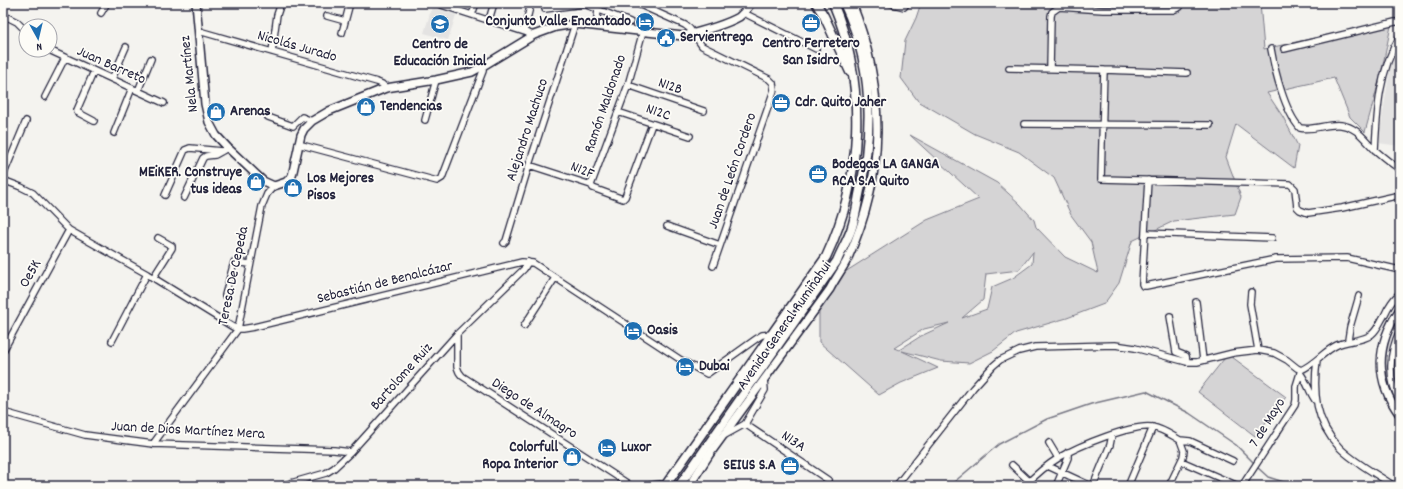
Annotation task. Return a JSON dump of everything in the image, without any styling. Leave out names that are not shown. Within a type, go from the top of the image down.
[{"type":"highway","points":[[816,3],[824,16],[854,81]]},
{"type":"highway","points":[[665,485],[826,257],[837,235],[852,176],[857,133],[854,81],[846,38],[833,3]]},
{"type":"highway","points":[[679,486],[836,261],[851,230],[866,165],[869,126],[869,99],[864,62],[844,3]]},
{"type":"main road","name":"Nela Martínez","points":[[196,3],[209,122],[225,150],[263,181],[274,186]]},
{"type":"main road","points":[[274,186],[278,186],[286,182],[292,176],[298,144],[304,129],[312,121],[329,111],[386,88],[463,74],[483,66],[534,34],[556,27],[575,24],[683,36],[737,18],[752,3]]},
{"type":"main road","name":"Avenida General Rumiñahui","points":[[689,486],[721,438],[830,289],[846,262],[857,237],[870,191],[875,164],[877,110],[874,79],[868,48],[852,3]]},
{"type":"main road","points":[[1400,309],[1389,328],[1384,342],[1381,363],[1384,385],[1389,398],[1400,415]]},
{"type":"street","points":[[101,13],[107,3]]},
{"type":"street","points":[[272,52],[277,15],[281,3]]},
{"type":"street","points":[[342,33],[350,3]]},
{"type":"street","points":[[436,3],[534,34]]},
{"type":"street","points":[[472,15],[476,3]]},
{"type":"street","points":[[489,20],[494,3]]},
{"type":"street","points":[[524,31],[531,3]]},
{"type":"street","points":[[636,3],[685,25],[693,33]]},
{"type":"street","points":[[889,3],[901,7],[904,7],[907,3]]},
{"type":"street","points":[[1050,68],[1051,16],[1055,9],[1064,7],[1103,10],[1173,10],[1180,7],[1182,3]]},
{"type":"street","points":[[545,8],[553,5],[583,4],[630,22]]},
{"type":"street","points":[[596,26],[598,10]]},
{"type":"street","points":[[744,12],[816,49]]},
{"type":"street","points":[[3,15],[18,24]]},
{"type":"street","points":[[327,16],[345,21]]},
{"type":"street","points":[[1284,49],[1400,22]]},
{"type":"street","name":"Alejandro Machuco","points":[[504,243],[506,241],[575,24]]},
{"type":"street","name":"Nicolás Jurado","points":[[199,31],[377,82],[386,88]]},
{"type":"street","name":"Ramón Maldonado","points":[[591,185],[628,86],[643,31]]},
{"type":"street","name":"Juan de León Cordero","points":[[693,33],[702,46],[769,79],[774,83],[774,90],[713,266]]},
{"type":"street","points":[[1375,150],[1378,102],[1386,64],[1400,36]]},
{"type":"street","points":[[112,78],[126,47]]},
{"type":"street","points":[[1272,50],[1282,90],[1292,115],[1300,128],[1307,129],[1335,125],[1346,126],[1359,132],[1375,150],[1390,163],[1400,169]]},
{"type":"street","name":"Juan Barreto","points":[[58,54],[164,103]]},
{"type":"street","points":[[46,97],[65,58]]},
{"type":"street","points":[[114,132],[151,59]]},
{"type":"street","points":[[298,144],[437,181],[442,178],[483,71],[483,66]]},
{"type":"street","points":[[1009,68],[1187,73]]},
{"type":"street","points":[[1104,70],[1101,179],[1290,184],[1295,189],[1298,207],[1300,210],[1308,213],[1342,208],[1400,195]]},
{"type":"street","points":[[94,71],[77,110],[77,112],[94,121]]},
{"type":"street","points":[[425,120],[436,80]]},
{"type":"street","name":"N12B","points":[[628,86],[704,111]]},
{"type":"street","name":"N12C","points":[[618,112],[690,136]]},
{"type":"street","points":[[268,117],[293,126],[302,117],[312,121]]},
{"type":"street","points":[[3,176],[26,121]]},
{"type":"street","name":"N12F","points":[[529,165],[591,185],[593,188],[621,199],[625,198],[652,124]]},
{"type":"street","points":[[1024,124],[1210,126]]},
{"type":"street","points":[[165,195],[186,150],[190,148],[225,150]]},
{"type":"street","points":[[184,198],[204,158],[225,150]]},
{"type":"street","points":[[3,180],[21,187],[33,194],[69,230],[147,274],[238,329]]},
{"type":"street","points":[[1148,180],[1142,284],[1145,286],[1276,259],[1347,258],[1400,270]]},
{"type":"street","name":"Teresa De Cepeda","points":[[153,444],[238,329],[262,206],[267,194],[274,186]]},
{"type":"street","points":[[667,226],[720,245]]},
{"type":"street","name":"Oe5K","points":[[3,351],[69,230]]},
{"type":"street","points":[[1145,233],[1272,238]]},
{"type":"street","points":[[153,278],[172,248],[172,246],[158,238]]},
{"type":"street","points":[[225,295],[234,262],[250,264]]},
{"type":"street","name":"Sebastián de Benalcázar","points":[[238,329],[254,327],[522,262],[528,262]]},
{"type":"street","points":[[528,262],[533,263],[681,360],[707,374],[756,338],[762,335],[773,334]]},
{"type":"street","name":"Bartolome Ruiz","points":[[280,486],[326,473],[334,468],[351,452],[458,334],[524,269],[528,262]]},
{"type":"street","points":[[112,341],[147,274]]},
{"type":"street","points":[[524,326],[555,278]]},
{"type":"street","points":[[1251,292],[1250,304],[1258,350]]},
{"type":"street","points":[[1301,371],[1328,350],[1348,340],[1366,338],[1374,333],[1394,299],[1400,293]]},
{"type":"street","points":[[1348,340],[1350,327],[1359,296]]},
{"type":"street","points":[[1196,302],[1203,360]]},
{"type":"street","points":[[1170,316],[1176,352],[1186,356],[1187,362]]},
{"type":"street","points":[[1400,330],[1397,346],[1391,362],[1393,383],[1400,401]]},
{"type":"street","name":"Diego de Almagro","points":[[458,334],[457,367],[458,372],[462,376],[630,486]]},
{"type":"street","points":[[896,486],[986,372],[1000,360],[1018,351],[1035,347],[1115,346],[1135,348],[1187,362],[1233,353],[1258,350],[1274,353],[1287,360],[1301,371],[1311,394],[1316,400]]},
{"type":"street","points":[[1317,360],[1315,382],[1316,400],[1323,424],[1338,447],[1394,486]]},
{"type":"street","name":"7 de Mayo","points":[[1242,486],[1295,405],[1296,386],[1301,371]]},
{"type":"street","points":[[721,438],[745,424],[765,390],[764,379]]},
{"type":"street","points":[[1393,383],[1400,384]]},
{"type":"street","name":"Juan de Dios Martínez Mera","points":[[3,412],[85,435],[153,444],[334,450],[351,452]]},
{"type":"street","name":"N13A","points":[[745,424],[828,480]]},
{"type":"street","points":[[1025,486],[1029,481],[1058,458],[1068,452],[1112,435],[1144,427],[1153,427],[1164,431],[1180,440],[1190,441],[1233,461]]},
{"type":"street","points":[[1128,486],[1153,427]]},
{"type":"street","points":[[1048,466],[1092,486],[1110,445],[1112,435]]},
{"type":"street","points":[[1169,486],[1184,451],[1180,440]]},
{"type":"street","points":[[1049,443],[1058,458]]},
{"type":"street","points":[[1056,486],[1068,458],[1068,452]]},
{"type":"street","points":[[1181,461],[1238,486]]},
{"type":"street","points":[[1012,464],[1029,481]]},
{"type":"street","points":[[645,486],[660,484],[665,485]]},
{"type":"shaded area","points":[[921,3],[1260,3],[1264,49],[1392,21],[1381,74],[1365,132],[1350,117],[1334,78],[1267,93],[1283,117],[1298,146],[1294,168],[1236,124],[1226,157],[1241,197],[1235,214],[1174,221],[1132,241],[1119,283],[1104,304],[1067,318],[1016,333],[993,351],[969,363],[941,361],[902,351],[938,368],[901,383],[879,395],[819,342],[819,312],[845,272],[927,220],[979,199],[910,135],[997,183],[1020,204],[1034,220],[1036,227],[1065,257],[1098,273],[1091,242],[1071,215],[1054,178],[1019,152],[975,134],[918,101],[901,78],[905,41],[916,18]],"holes":[[[1033,252],[1032,264],[1013,278],[992,287],[987,309],[962,318],[983,300],[986,274],[1019,270]],[[949,323],[921,336],[899,350],[894,348],[924,329]]]},
{"type":"shaded area","name":"Centro de Educación Inicial","points":[[432,7],[456,15],[448,40],[424,33]]},
{"type":"shaded area","points":[[1393,50],[1400,50],[1400,146],[1378,143]]},
{"type":"shaded area","points":[[1228,354],[1286,397],[1255,436],[1198,392]]},
{"type":"waterway","points":[[951,486],[999,444],[1047,419],[1091,404],[1146,391],[1189,413],[1236,445],[1255,464]]},
{"type":"waterway","points":[[1257,467],[1268,477],[1296,486]]},
{"type":"place","name":"Conjunto Valle Encantado","points":[[645,22]]},
{"type":"place","name":"Centro Ferretero San Isidro","points":[[811,23]]},
{"type":"place","name":"Centro de Educación Inicial","points":[[440,24]]},
{"type":"place","name":"Servientrega","points":[[666,38]]},
{"type":"place","name":"Cdr. Quito Jaher","points":[[781,103]]},
{"type":"place","name":"Tendencias","points":[[366,107]]},
{"type":"place","name":"Arenas","points":[[216,112]]},
{"type":"place","name":"Bodegas LA GANGA RCA S.A Quito","points":[[818,174]]},
{"type":"place","name":"MEiKER. Construye tus ideas","points":[[256,182]]},
{"type":"place","name":"Los Mejores Pisos","points":[[293,188]]},
{"type":"place","name":"Oasis","points":[[633,331]]},
{"type":"place","name":"Dubai","points":[[685,367]]},
{"type":"place","name":"Luxor","points":[[607,448]]},
{"type":"place","name":"Colorfull Ropa Interior","points":[[572,457]]},
{"type":"place","name":"SEIUS S.A","points":[[790,466]]}]
